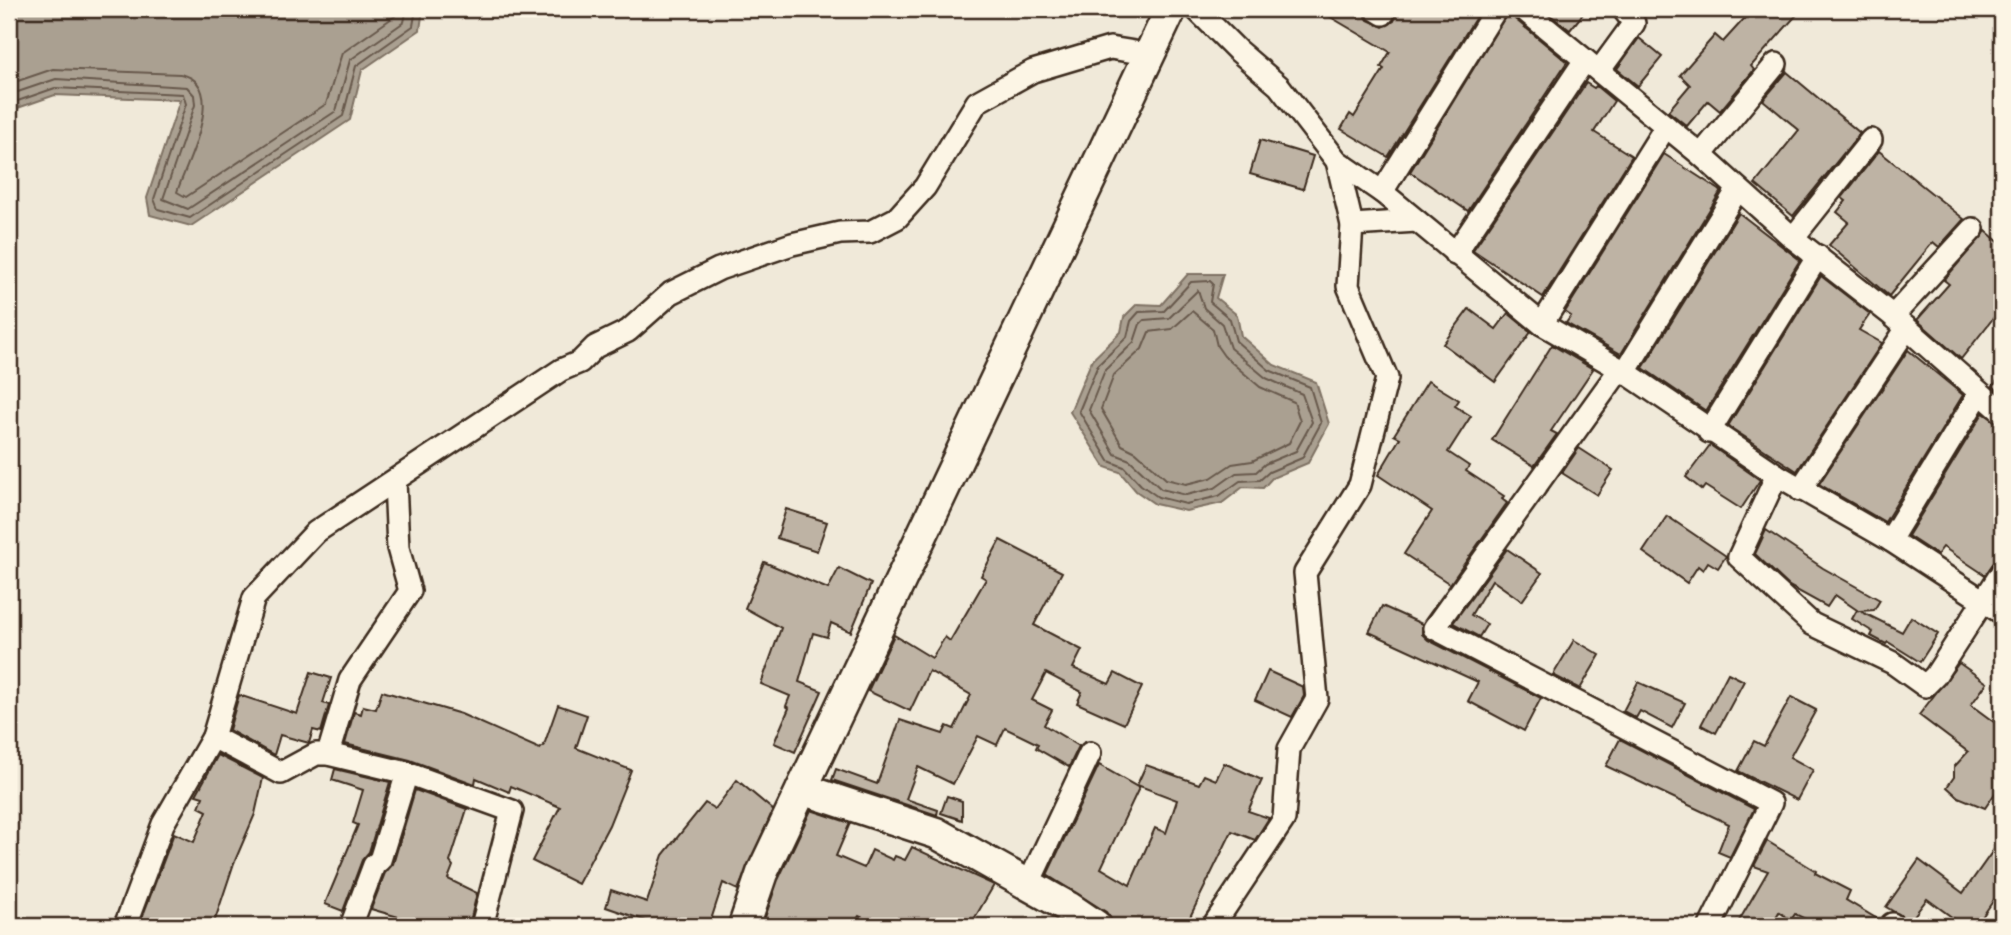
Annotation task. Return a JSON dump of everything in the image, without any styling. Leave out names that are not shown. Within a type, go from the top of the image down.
[{"type":"street","points":[[744,926],[762,873],[1147,54],[1171,9]]},
{"type":"street","points":[[1196,9],[1237,50],[1279,86],[1337,161],[1382,192],[1542,324],[1622,371],[1709,432],[1800,490],[1890,540],[2002,613]]},
{"type":"street","points":[[1375,9],[1383,13],[1386,9]]},
{"type":"street","points":[[1382,192],[1496,9]]},
{"type":"street","points":[[1523,9],[1701,155],[1793,238],[1900,322],[2002,412]]},
{"type":"street","points":[[1455,254],[1592,65],[1634,23],[1623,9]]},
{"type":"street","points":[[125,926],[163,824],[213,737],[254,598],[316,532],[561,370],[580,362],[595,347],[628,331],[671,293],[719,269],[792,244],[840,233],[870,232],[897,218],[925,187],[977,102],[1034,71],[1110,48],[1147,54]]},
{"type":"street","points":[[1701,155],[1776,64]]},
{"type":"street","points":[[1542,324],[1666,126]]},
{"type":"street","points":[[1793,238],[1871,140]]},
{"type":"street","points":[[1213,926],[1284,819],[1289,749],[1317,699],[1305,573],[1360,485],[1387,378],[1348,286],[1352,225],[1337,161]]},
{"type":"street","points":[[1710,926],[1771,803],[1434,628],[1622,371],[1738,189]]},
{"type":"street","points":[[1352,225],[1417,221]]},
{"type":"street","points":[[1800,490],[1900,322],[1973,229]]},
{"type":"street","points":[[1709,432],[1818,256]]},
{"type":"street","points":[[1890,540],[1979,394]]},
{"type":"street","points":[[1777,475],[1739,557],[1812,624],[1893,663],[1925,686],[1935,676],[2002,572]]},
{"type":"street","points":[[328,754],[350,680],[410,591],[398,548],[395,481]]},
{"type":"street","points":[[213,737],[281,774],[316,754],[328,754],[407,773],[512,811],[482,926]]},
{"type":"street","points":[[1028,885],[1090,753]]},
{"type":"street","points":[[351,926],[374,865],[380,860],[407,773]]},
{"type":"street","points":[[802,789],[936,833],[1096,926]]},
{"type":"water","points":[[9,9],[423,9],[420,30],[362,70],[350,120],[191,226],[150,215],[147,198],[180,100],[55,95],[9,111]]},
{"type":"water","points":[[1188,274],[1223,274],[1216,298],[1237,315],[1241,336],[1274,365],[1316,382],[1329,424],[1308,463],[1272,478],[1263,488],[1243,487],[1222,503],[1186,511],[1155,504],[1136,491],[1120,472],[1105,467],[1070,412],[1092,360],[1121,332],[1124,317],[1137,304],[1161,305]]},
{"type":"building","points":[[1317,9],[1362,9],[1368,20],[1383,27],[1394,21],[1399,9],[1481,9],[1388,157],[1341,129],[1350,114],[1354,117],[1384,69],[1381,67],[1390,52]]},
{"type":"building","points":[[1510,9],[1515,19],[1567,62],[1468,211],[1410,172]]},
{"type":"building","points":[[1555,9],[1587,9],[1570,30],[1550,15]]},
{"type":"building","points":[[1753,9],[1802,9],[1751,66],[1754,70],[1720,111],[1708,101],[1687,126],[1668,111],[1690,85],[1680,75],[1715,35],[1723,42]]},
{"type":"building","points":[[1639,38],[1662,57],[1638,86],[1617,69]]},
{"type":"building","points":[[1787,72],[1860,133],[1793,216],[1755,184],[1799,130],[1763,100]]},
{"type":"building","points":[[1586,83],[1594,88],[1596,86],[1614,101],[1594,132],[1632,156],[1543,297],[1473,250]]},
{"type":"building","points":[[1260,140],[1313,156],[1303,189],[1250,174]]},
{"type":"building","points":[[1879,151],[1964,219],[1939,247],[1933,242],[1889,296],[1829,245],[1849,222],[1837,212],[1846,201],[1842,198]]},
{"type":"building","points":[[1664,154],[1721,191],[1621,354],[1566,323],[1571,316],[1565,312]]},
{"type":"building","points":[[1739,213],[1800,260],[1706,411],[1643,368]]},
{"type":"building","points":[[1986,231],[2002,245],[2002,307],[1961,359],[1917,320],[1949,284],[1944,280]]},
{"type":"building","points":[[1821,276],[1870,314],[1859,330],[1882,343],[1797,471],[1728,426]]},
{"type":"building","points":[[1469,309],[1496,329],[1508,313],[1531,332],[1495,382],[1443,344]]},
{"type":"building","points":[[1552,345],[1593,369],[1551,431],[1557,434],[1534,466],[1492,440]]},
{"type":"building","points":[[1908,350],[1963,395],[1885,522],[1819,484]]},
{"type":"building","points":[[2002,374],[2002,395],[1993,386]]},
{"type":"building","points":[[1428,381],[1459,400],[1455,406],[1471,416],[1448,452],[1469,466],[1466,471],[1504,496],[1502,499],[1507,503],[1450,584],[1404,554],[1432,511],[1378,475],[1400,438],[1394,435]]},
{"type":"building","points":[[1983,413],[2002,425],[2002,559],[1995,561],[1985,575],[1943,547],[1937,555],[1908,536]]},
{"type":"building","points":[[1710,445],[1760,480],[1741,509],[1705,486],[1702,490],[1686,477]]},
{"type":"building","points":[[1579,448],[1613,470],[1597,495],[1562,473]]},
{"type":"building","points":[[786,509],[827,522],[817,551],[777,538]]},
{"type":"building","points":[[1667,516],[1726,556],[1718,568],[1708,562],[1703,570],[1698,566],[1687,583],[1643,552]]},
{"type":"building","points":[[1766,530],[1823,568],[1880,600],[1874,610],[1860,611],[1902,632],[1911,617],[1938,634],[1920,662],[1888,642],[1886,644],[1871,636],[1873,632],[1852,619],[1857,610],[1835,595],[1827,607],[1789,586],[1755,554]]},
{"type":"building","points":[[1000,540],[1062,572],[1034,625],[1082,650],[1073,668],[1109,684],[1115,673],[1142,687],[1124,724],[1077,703],[1082,692],[1046,673],[1032,700],[1052,710],[1044,725],[1079,746],[1069,767],[1036,748],[1038,744],[1005,728],[997,745],[978,736],[953,784],[918,767],[906,799],[938,810],[937,815],[832,780],[836,769],[877,784],[900,720],[943,734],[947,726],[954,729],[971,695],[929,671],[910,711],[868,691],[894,635],[932,658],[945,637],[950,641],[986,579],[981,576]]},
{"type":"building","points":[[1507,549],[1542,573],[1522,601],[1492,580],[1471,615],[1487,624],[1479,637],[1453,623]]},
{"type":"building","points":[[764,562],[828,589],[839,568],[871,584],[851,632],[831,623],[827,637],[813,633],[799,682],[822,691],[795,752],[774,743],[789,708],[786,706],[790,696],[761,684],[781,628],[745,608]]},
{"type":"building","points":[[1382,606],[1422,624],[1422,634],[1428,640],[1541,698],[1524,731],[1468,701],[1478,682],[1369,632]]},
{"type":"building","points":[[1574,640],[1600,655],[1580,689],[1553,675]]},
{"type":"building","points":[[1959,663],[1987,683],[1971,705],[2002,728],[2002,783],[1985,808],[1958,797],[1947,787],[1954,777],[1954,767],[1968,752],[1919,715]]},
{"type":"building","points":[[1268,671],[1303,687],[1304,696],[1292,717],[1255,700]]},
{"type":"building","points":[[311,672],[331,678],[323,703],[329,705],[321,732],[313,730],[309,743],[280,735],[274,755],[229,730],[239,695],[297,714]]},
{"type":"building","points":[[1728,673],[1744,681],[1716,733],[1701,725]]},
{"type":"building","points":[[1638,682],[1685,703],[1672,728],[1640,711],[1636,718],[1623,711]]},
{"type":"building","points":[[382,691],[461,714],[540,749],[544,745],[558,705],[587,715],[576,748],[631,770],[609,825],[578,884],[532,861],[560,807],[511,786],[509,792],[476,778],[475,784],[410,760],[345,744],[354,712],[361,714],[363,706],[376,709]]},
{"type":"building","points":[[1791,697],[1816,710],[1790,757],[1813,770],[1797,800],[1738,771],[1754,741],[1764,746]]},
{"type":"building","points":[[1620,739],[1754,809],[1730,857],[1718,852],[1729,824],[1606,766]]},
{"type":"building","points":[[218,755],[263,778],[255,814],[234,863],[213,926],[139,926],[174,833],[194,842],[207,811],[199,807],[203,797],[196,795]]},
{"type":"building","points":[[1224,763],[1262,780],[1248,811],[1269,818],[1255,840],[1232,831],[1188,921],[1185,919],[1181,926],[1116,926],[1106,912],[1047,875],[1099,765],[1139,788],[1101,868],[1130,885],[1155,828],[1166,833],[1177,800],[1137,785],[1146,765],[1199,784],[1204,775],[1216,780]]},
{"type":"building","points":[[335,769],[390,782],[369,852],[362,860],[343,911],[325,904],[358,825],[353,823],[363,790],[332,780]]},
{"type":"building","points":[[737,780],[773,810],[738,890],[723,883],[709,926],[680,926],[660,919],[658,925],[606,907],[611,890],[647,902],[663,855],[705,803],[715,809]]},
{"type":"building","points":[[415,790],[467,809],[450,862],[453,866],[448,879],[477,893],[469,926],[418,926],[419,923],[371,909],[385,873],[393,864]]},
{"type":"building","points":[[947,796],[962,801],[962,820],[941,813]]},
{"type":"building","points":[[811,810],[850,823],[836,856],[864,868],[872,850],[893,860],[895,856],[905,860],[912,847],[994,885],[970,926],[879,926],[859,916],[853,926],[762,926],[778,880]]},
{"type":"building","points":[[2002,838],[2002,888],[1978,923],[1973,920],[1964,926],[1927,899],[1910,921],[1886,907],[1919,860],[1963,893]]},
{"type":"building","points":[[1767,841],[1816,871],[1815,873],[1850,891],[1846,900],[1879,920],[1878,926],[1820,926],[1795,914],[1791,920],[1779,912],[1771,926],[1736,926],[1768,871],[1754,866]]}]
